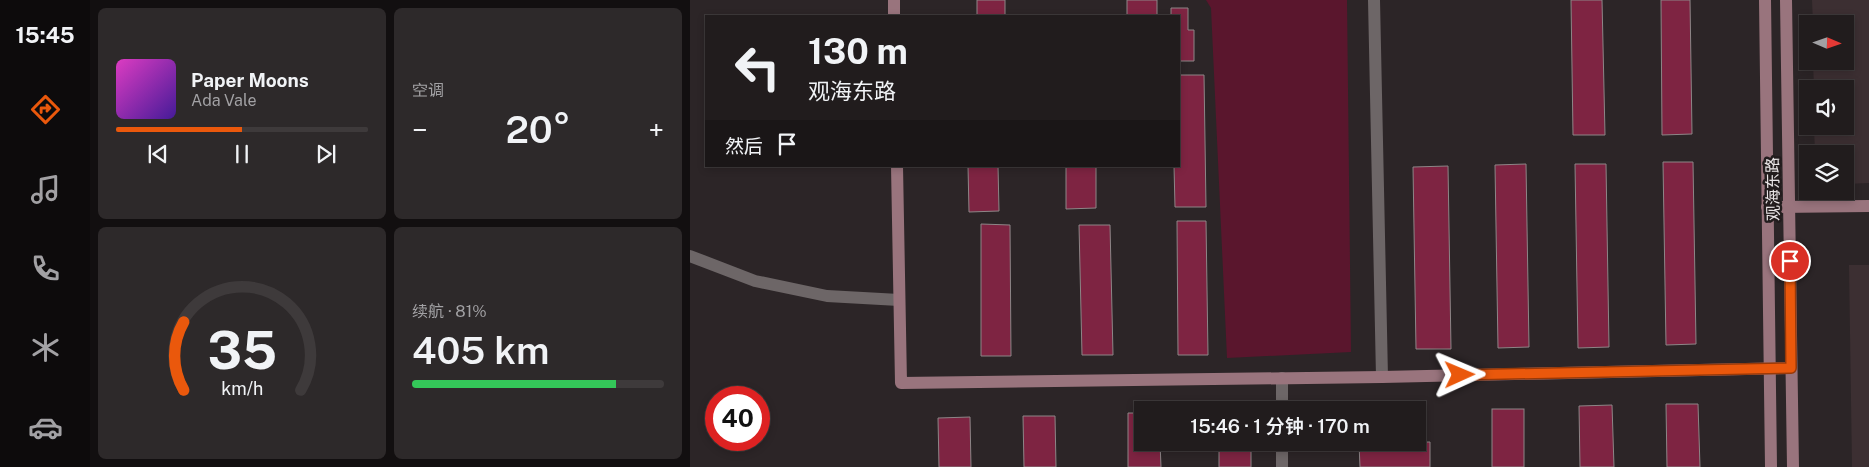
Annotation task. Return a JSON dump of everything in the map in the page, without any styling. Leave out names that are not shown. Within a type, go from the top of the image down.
[{"type":"street","points":[[894,0],[894,15]]},
{"type":"street","points":[[1374,0],[1382,377]]},
{"type":"street","name":"观海东路","points":[[1765,0],[1771,467]]},
{"type":"street","name":"观海东路","points":[[1786,0],[1793,467]]},
{"type":"street","points":[[897,167],[901,383],[1382,377],[1791,368]]},
{"type":"street","points":[[1767,208],[1869,206]]},
{"type":"street","points":[[690,256],[755,281],[827,296],[899,300]]},
{"type":"street","points":[[1282,378],[1282,401]]},
{"type":"street","points":[[1282,451],[1282,467]]},
{"type":"shaded area","points":[[1206,0],[1347,0],[1351,352],[1227,358],[1211,8]]},
{"type":"shaded area","points":[[1812,0],[1869,0],[1869,183],[1854,184],[1854,145],[1815,145],[1814,135],[1854,135],[1854,80],[1814,80],[1813,70],[1854,70],[1854,15],[1813,15]]},
{"type":"shaded area","points":[[1849,265],[1869,265],[1869,467],[1852,467]]},
{"type":"building","points":[[977,0],[1005,0],[1005,15],[977,15]]},
{"type":"building","points":[[1127,0],[1157,0],[1157,15],[1127,15]]},
{"type":"building","points":[[1571,0],[1602,0],[1605,135],[1573,135]]},
{"type":"building","points":[[1661,0],[1690,0],[1692,134],[1662,135]]},
{"type":"building","points":[[1171,8],[1188,8],[1188,30],[1194,30],[1194,61],[1180,61],[1180,15],[1171,15]]},
{"type":"building","points":[[1180,75],[1204,75],[1206,207],[1175,207],[1174,167],[1180,167]]},
{"type":"building","points":[[1663,162],[1693,162],[1696,344],[1666,345]]},
{"type":"building","points":[[1526,164],[1529,347],[1498,348],[1495,165]]},
{"type":"building","points":[[1575,164],[1606,164],[1609,347],[1578,348]]},
{"type":"building","points":[[1448,166],[1451,349],[1416,349],[1413,167]]},
{"type":"building","points":[[968,167],[998,167],[999,211],[969,212]]},
{"type":"building","points":[[1066,167],[1096,167],[1096,208],[1066,209]]},
{"type":"building","points":[[1177,221],[1206,221],[1208,355],[1178,355]]},
{"type":"building","points":[[981,224],[1010,225],[1011,356],[981,356]]},
{"type":"building","points":[[1079,225],[1110,225],[1113,355],[1082,355]]},
{"type":"building","points":[[1666,404],[1698,404],[1700,467],[1667,467]]},
{"type":"building","points":[[1612,405],[1614,467],[1580,467],[1579,406]]},
{"type":"building","points":[[1492,409],[1524,409],[1524,467],[1492,467]]},
{"type":"building","points":[[1128,413],[1134,413],[1134,451],[1160,451],[1161,467],[1128,467]]},
{"type":"building","points":[[1023,416],[1055,416],[1056,467],[1024,467]]},
{"type":"building","points":[[970,417],[971,467],[939,467],[938,418]]},
{"type":"building","points":[[1426,442],[1430,442],[1430,467],[1360,467],[1359,451],[1426,451]]},
{"type":"building","points":[[1219,451],[1251,451],[1251,467],[1219,467]]},
{"type":"route","points":[[1460,375],[1791,368],[1790,261]]}]
